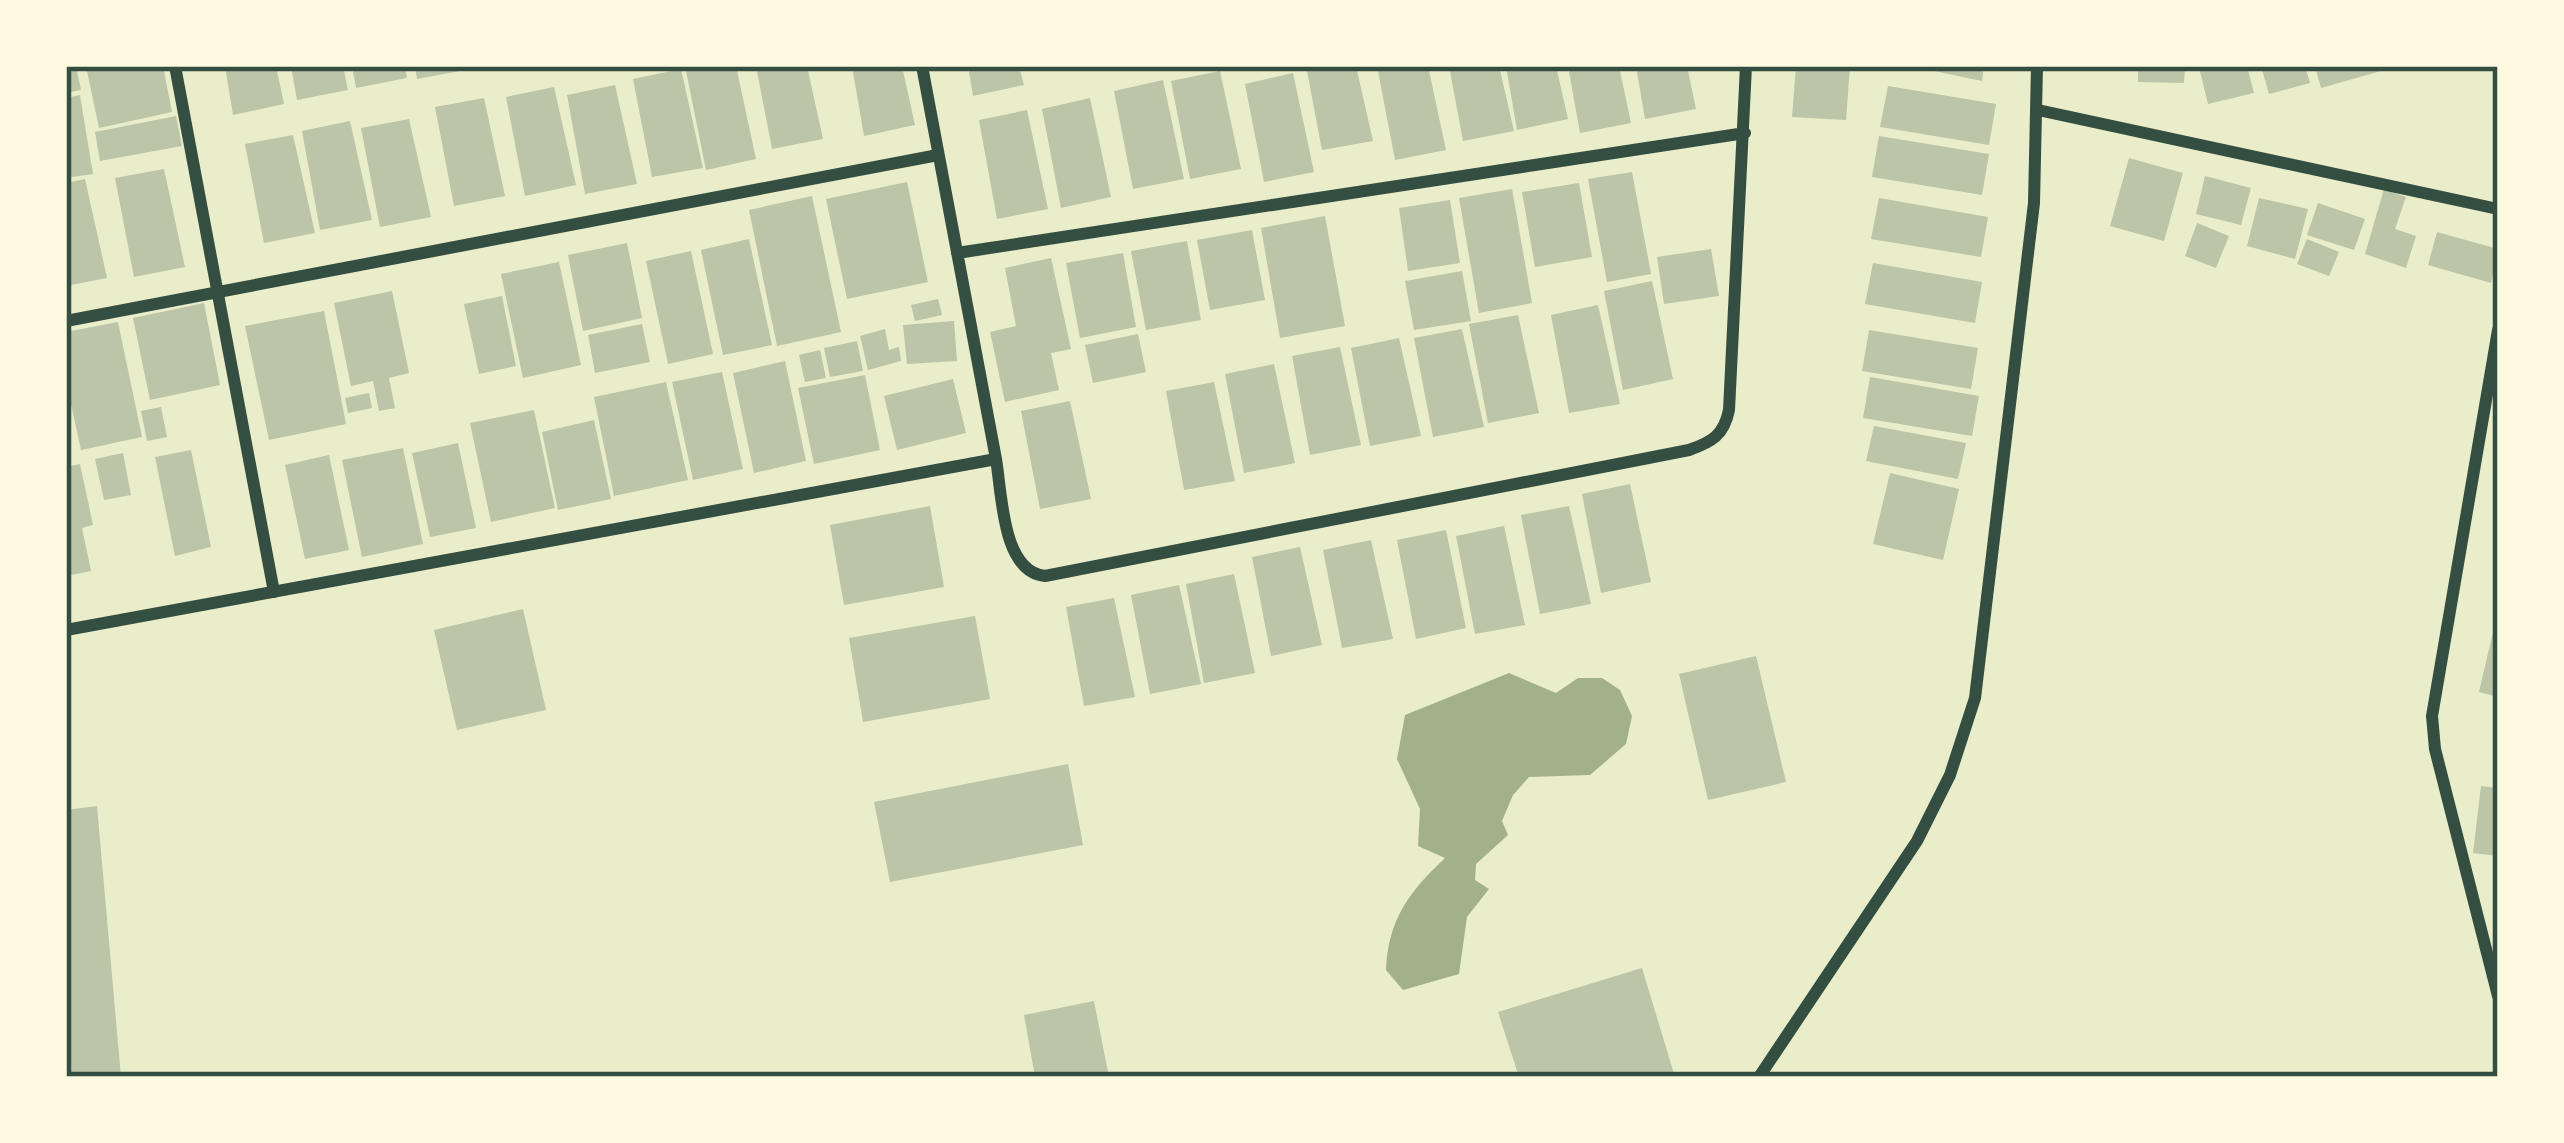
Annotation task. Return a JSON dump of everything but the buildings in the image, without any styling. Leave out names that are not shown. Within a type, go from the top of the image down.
[{"type":"street","points":[[175,66],[274,592]]},
{"type":"street","points":[[922,66],[1012,551],[1024,568],[1045,576],[1711,442],[1725,429],[1729,410],[1746,66]]},
{"type":"street","points":[[1759,1077],[1917,841],[1950,775],[1975,698],[2035,203],[2037,66]]},
{"type":"street","points":[[2038,110],[2498,209]]},
{"type":"street","points":[[957,253],[1745,133]]},
{"type":"street","points":[[66,321],[938,155]]},
{"type":"street","points":[[2498,330],[2433,697],[2435,749],[2498,996]]},
{"type":"street","points":[[66,630],[996,459]]},
{"type":"shaded area","points":[[1509,673],[1556,693],[1578,678],[1602,678],[1620,690],[1632,716],[1626,744],[1590,775],[1529,777],[1513,795],[1502,821],[1508,835],[1476,864],[1475,880],[1489,889],[1467,917],[1459,974],[1403,990],[1386,970],[1391,936],[1411,894],[1445,858],[1418,846],[1420,809],[1397,759],[1405,715]]}]
